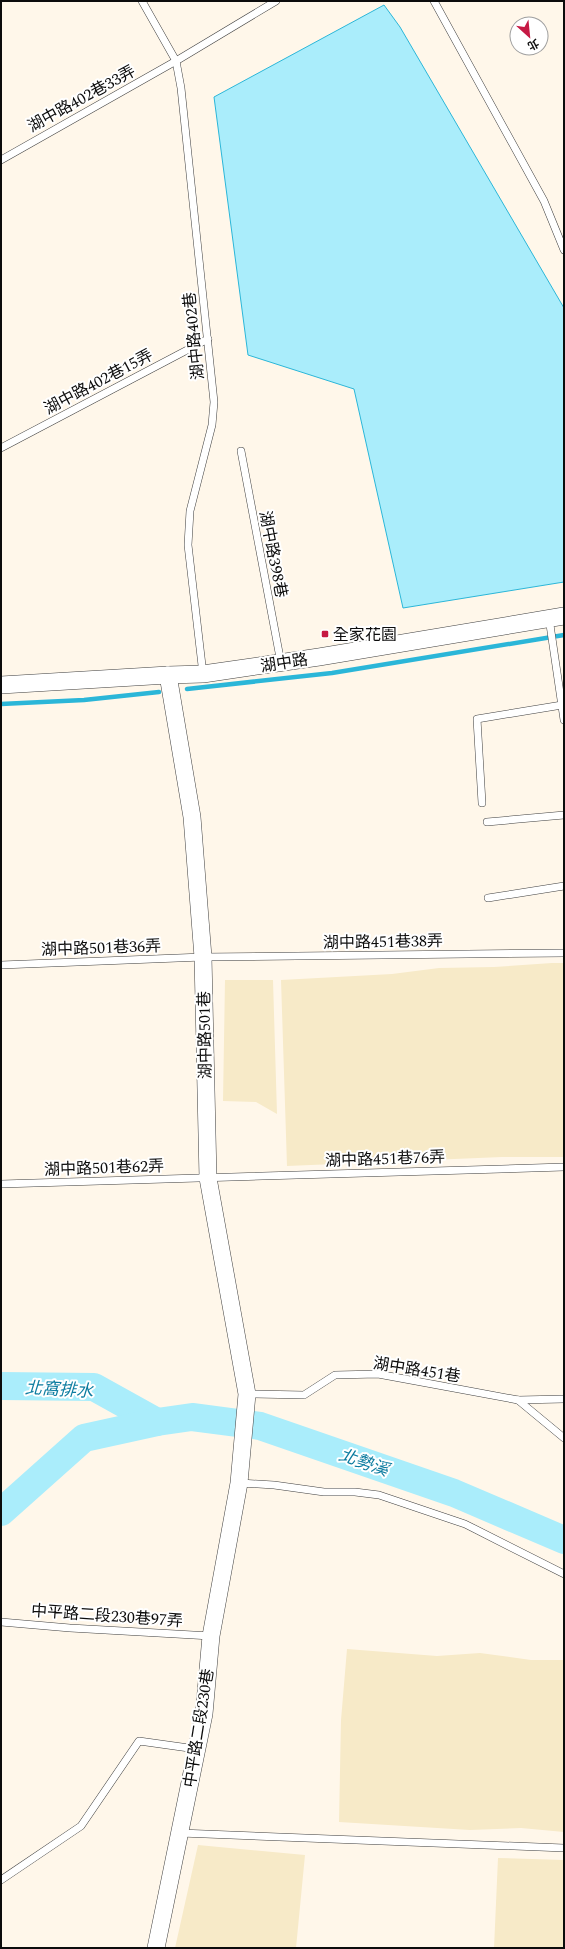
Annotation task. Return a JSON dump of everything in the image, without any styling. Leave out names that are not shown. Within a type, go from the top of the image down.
[{"type":"street","name":"湖中路","points":[[1,685],[203,674],[281,663],[557,617]]},
{"type":"street","name":"湖中路501巷","points":[[168,675],[192,817],[202,957],[208,1178],[247,1394],[239,1483]]},
{"type":"street","name":"中平路二段230巷","points":[[156,1948],[204,1714],[211,1636],[239,1483]]},
{"type":"lane","name":"湖中路402巷","points":[[142,1],[176,61],[181,88],[214,402],[212,425],[190,511],[188,545],[203,674]]},
{"type":"lane","name":"湖中路402巷33弄","points":[[1,160],[176,61],[276,1]]},
{"type":"lane","points":[[434,1],[544,201],[564,250]]},
{"type":"lane","name":"湖中路402巷15弄","points":[[1,448],[208,339]]},
{"type":"lane","name":"湖中路398巷","points":[[241,451],[281,663]]},
{"type":"lane","points":[[557,617],[554,648],[564,720]]},
{"type":"lane","points":[[482,803],[477,719],[562,705]]},
{"type":"lane","points":[[487,822],[564,815]]},
{"type":"lane","points":[[488,898],[564,886]]},
{"type":"lane","name":"湖中路451巷38弄","points":[[202,957],[564,953]]},
{"type":"lane","name":"湖中路501巷36弄","points":[[1,965],[202,957]]},
{"type":"lane","name":"湖中路451巷76弄","points":[[208,1178],[564,1167]]},
{"type":"lane","name":"湖中路501巷62弄","points":[[1,1184],[208,1178]]},
{"type":"lane","name":"湖中路451巷","points":[[247,1394],[304,1395],[335,1375],[378,1374],[518,1400],[564,1399]]},
{"type":"lane","points":[[518,1400],[564,1438]]},
{"type":"lane","points":[[239,1483],[274,1485],[324,1492],[355,1492],[379,1495],[465,1524],[564,1574]]},
{"type":"lane","name":"中平路二段230巷97弄","points":[[1,1622],[70,1628],[211,1636]]},
{"type":"lane","points":[[1,1880],[81,1826],[139,1741],[196,1749]]},
{"type":"lane","points":[[180,1833],[564,1848]]},
{"type":"shaded area","points":[[564,963],[564,1157],[502,1157],[287,1166],[281,980],[392,974],[439,968],[494,967]]},
{"type":"shaded area","points":[[225,980],[273,980],[277,1114],[256,1102],[223,1101]]},
{"type":"shaded area","points":[[347,1649],[437,1656],[480,1653],[531,1660],[564,1660],[564,1832],[521,1828],[470,1830],[339,1822],[341,1720]]},
{"type":"shaded area","points":[[198,1845],[305,1855],[296,1948],[175,1948]]},
{"type":"shaded area","points":[[498,1858],[564,1860],[564,1948],[494,1948]]},
{"type":"water","points":[[384,5],[400,27],[564,308],[564,582],[403,608],[354,389],[248,355],[214,97]]},
{"type":"waterway","points":[[187,689],[332,673],[564,635]]},
{"type":"waterway","points":[[1,704],[84,700],[159,692]]},
{"type":"waterway","name":"北窩排水","points":[[1,1386],[94,1387],[157,1422]]},
{"type":"waterway","name":"北勢溪","points":[[1,1512],[84,1438],[157,1422],[192,1417],[260,1426],[454,1493],[564,1540]]},
{"type":"place","name":"全家花園","points":[[325,634]]}]
